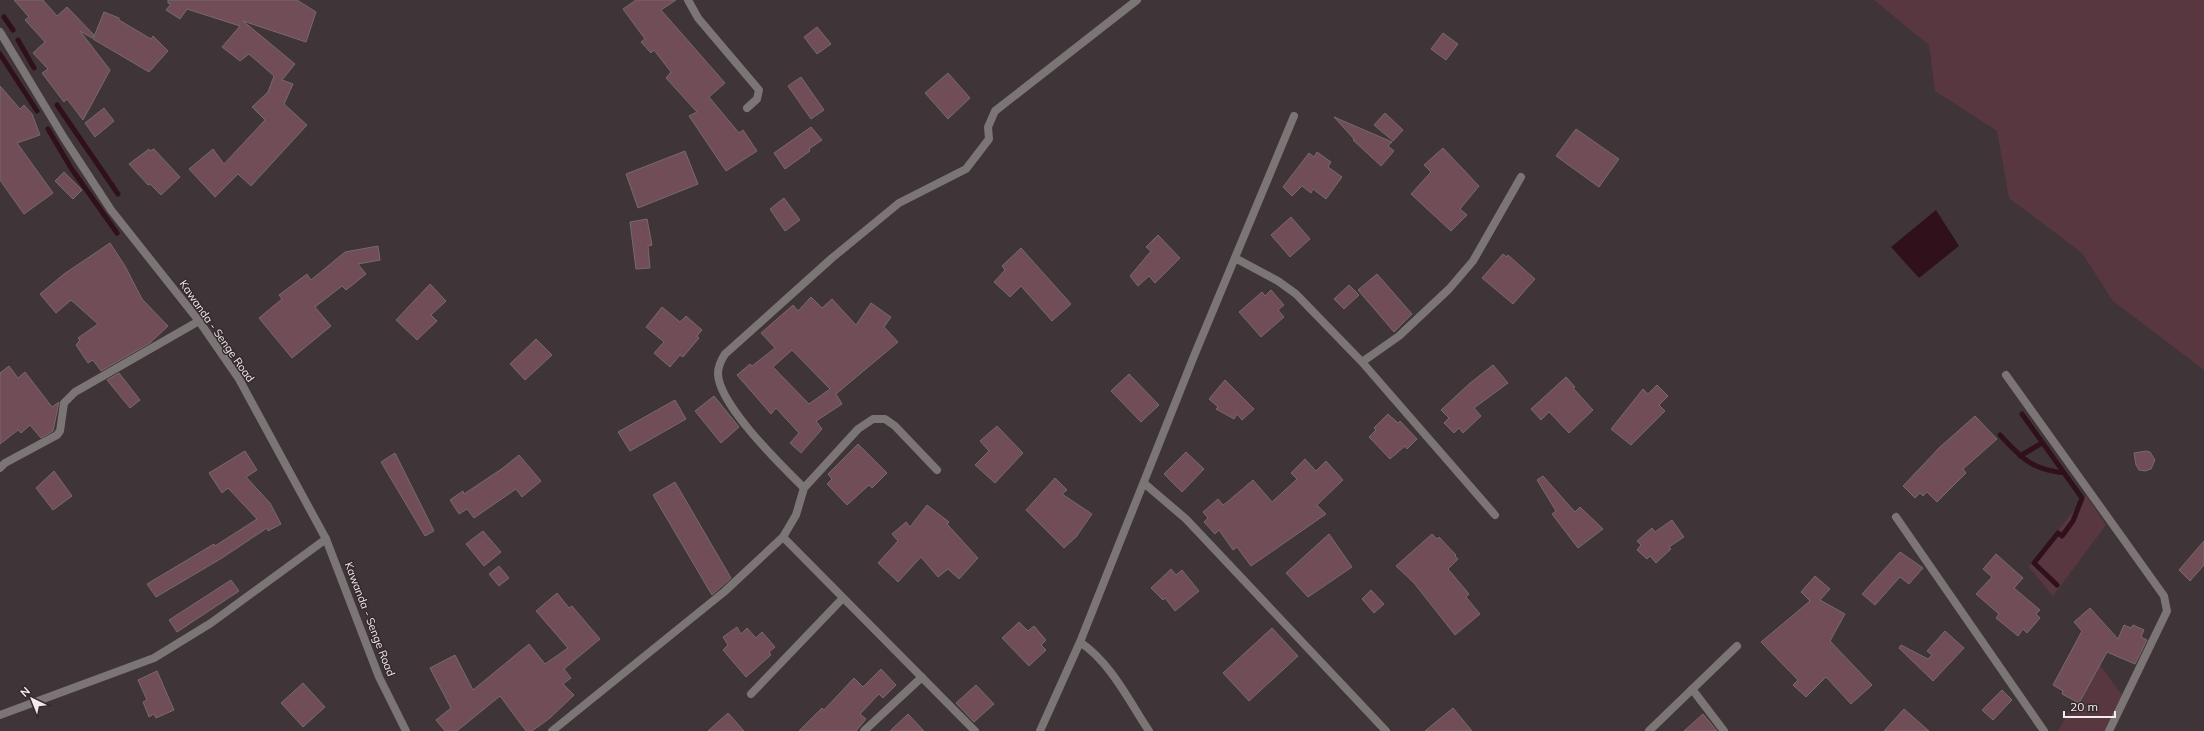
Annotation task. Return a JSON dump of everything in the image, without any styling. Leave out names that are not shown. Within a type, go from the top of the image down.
[{"type":"street","points":[[688,0],[698,18],[758,90],[757,99],[747,108]]},
{"type":"street","points":[[804,488],[739,418],[722,390],[718,374],[720,363],[725,354],[832,258],[899,203],[966,169],[988,139],[988,127],[995,111],[1137,0]]},
{"type":"street","name":"Kawanda - Senge Road","points":[[0,32],[64,138],[111,210],[199,321],[239,379],[326,539],[379,677],[406,731]]},
{"type":"street","points":[[1040,731],[1080,642],[1145,484],[1194,356],[1294,116]]},
{"type":"street","points":[[1362,362],[1399,336],[1449,289],[1473,261],[1521,177]]},
{"type":"street","points":[[1235,258],[1278,281],[1296,294],[1362,362],[1496,515]]},
{"type":"street","points":[[0,468],[5,463],[57,435],[60,431],[64,402],[74,392],[199,321]]},
{"type":"street","points":[[2006,375],[2164,596],[2167,611],[2109,731]]},
{"type":"street","points":[[552,731],[724,592],[783,537],[796,515],[804,488],[858,429],[873,420],[885,419],[894,426],[937,470]]},
{"type":"street","points":[[1145,484],[1186,519],[1386,731]]},
{"type":"street","points":[[1896,517],[2044,731]]},
{"type":"street","points":[[783,537],[975,731]]},
{"type":"street","points":[[0,715],[154,658],[211,623],[326,539]]},
{"type":"street","points":[[751,694],[843,598]]},
{"type":"street","points":[[1080,642],[1093,651],[1108,670],[1149,731]]},
{"type":"street","points":[[1648,731],[1737,646]]},
{"type":"street","points":[[864,731],[922,677]]},
{"type":"street","points":[[1692,689],[1724,731]]},
{"type":"shaded area","points":[[1874,0],[2204,0],[2204,370],[2113,301],[2082,253],[2009,198],[1997,131],[1935,91],[1929,45]]},
{"type":"shaded area","points":[[1936,210],[1959,246],[1919,278],[1891,247]]},
{"type":"shaded area","points":[[2086,495],[2106,525],[2053,596],[2029,567]]},
{"type":"shaded area","points":[[2097,661],[2122,695],[2105,731],[2058,731]]},
{"type":"building","points":[[14,0],[43,0],[57,16],[67,7],[94,35],[92,38],[80,31],[110,70],[83,120],[67,99],[64,102],[42,73],[48,69],[33,53],[45,42],[25,20],[29,17]]},
{"type":"building","points":[[168,0],[297,0],[316,12],[306,42],[243,21],[295,64],[282,80],[293,84],[284,104],[307,125],[251,186],[238,174],[215,197],[189,169],[213,149],[224,164],[265,120],[252,107],[268,92],[274,76],[249,54],[240,61],[222,47],[240,26],[187,9],[180,19],[166,10],[171,4],[168,3]]},
{"type":"building","points":[[636,0],[676,0],[661,10],[725,83],[709,97],[739,133],[743,130],[757,151],[726,171],[689,116],[697,112],[666,78],[671,72],[654,50],[651,53],[641,42],[645,39],[623,9]]},
{"type":"building","points":[[104,12],[119,18],[119,20],[151,39],[153,36],[168,51],[149,72],[93,39]]},
{"type":"building","points":[[817,27],[831,44],[817,54],[804,37]]},
{"type":"building","points":[[1443,33],[1458,44],[1446,60],[1431,49]]},
{"type":"building","points":[[948,73],[970,98],[948,119],[925,93]]},
{"type":"building","points":[[801,77],[824,110],[811,119],[788,86]]},
{"type":"building","points":[[0,86],[20,109],[24,105],[32,114],[40,135],[17,143],[53,193],[24,214],[0,180]]},
{"type":"building","points":[[104,108],[114,121],[95,137],[85,123]]},
{"type":"building","points":[[1385,113],[1403,130],[1393,141],[1374,125]]},
{"type":"building","points":[[1334,117],[1392,142],[1388,146],[1394,151],[1381,166],[1353,140],[1354,139]]},
{"type":"building","points":[[811,127],[822,140],[809,149],[810,151],[785,169],[774,153]]},
{"type":"building","points":[[1576,129],[1619,159],[1599,187],[1556,156]]},
{"type":"building","points":[[1443,148],[1479,186],[1460,209],[1467,215],[1451,231],[1411,194],[1431,172],[1424,165]]},
{"type":"building","points":[[149,149],[150,151],[154,149],[180,177],[161,195],[150,184],[148,185],[129,164]]},
{"type":"building","points":[[685,151],[698,184],[638,208],[626,174]]},
{"type":"building","points":[[1317,152],[1331,162],[1328,167],[1342,177],[1326,199],[1313,189],[1311,193],[1302,186],[1292,196],[1283,187],[1309,153],[1314,157]]},
{"type":"building","points":[[64,172],[82,190],[73,199],[55,181]]},
{"type":"building","points":[[784,198],[800,220],[785,231],[770,209]]},
{"type":"building","points":[[1291,217],[1310,239],[1290,257],[1271,235]]},
{"type":"building","points":[[647,219],[652,245],[648,246],[650,268],[636,269],[630,222]]},
{"type":"building","points":[[1158,235],[1180,258],[1155,283],[1149,276],[1138,286],[1130,276],[1151,251],[1146,247]]},
{"type":"building","points":[[110,243],[125,266],[142,299],[168,326],[150,343],[101,371],[93,360],[88,363],[76,345],[80,340],[78,338],[98,324],[71,300],[56,313],[40,294],[64,274]]},
{"type":"building","points":[[378,246],[380,260],[358,264],[366,274],[346,290],[342,286],[315,307],[331,326],[292,358],[259,318],[282,299],[279,295],[307,274],[311,280],[345,252]]},
{"type":"building","points":[[1021,248],[1071,304],[1052,321],[1021,286],[1010,297],[994,282],[1005,270],[1002,266]]},
{"type":"building","points":[[1503,254],[1507,257],[1508,255],[1535,279],[1513,304],[1482,278]]},
{"type":"building","points":[[1377,274],[1412,314],[1394,332],[1358,290]]},
{"type":"building","points":[[430,284],[446,301],[431,315],[437,321],[417,340],[396,320]]},
{"type":"building","points":[[1349,285],[1359,295],[1344,309],[1334,299]]},
{"type":"building","points":[[1271,290],[1284,305],[1278,310],[1284,317],[1261,337],[1239,312],[1262,292],[1265,296]]},
{"type":"building","points":[[811,297],[822,308],[832,299],[856,325],[871,303],[891,317],[884,327],[898,342],[836,394],[842,404],[816,421],[822,429],[801,453],[790,443],[799,433],[776,408],[771,414],[737,375],[750,364],[752,366],[775,348],[761,333],[793,305],[798,311]],"holes":[[[792,350],[830,389],[809,404],[773,367]]]},
{"type":"building","points":[[662,307],[680,322],[686,316],[702,330],[697,336],[699,338],[683,357],[680,355],[670,367],[654,353],[664,342],[646,327]]},
{"type":"building","points":[[536,339],[552,355],[525,380],[510,364]]},
{"type":"building","points":[[1493,365],[1508,383],[1474,408],[1481,416],[1463,433],[1459,428],[1454,433],[1444,423],[1449,418],[1441,410],[1469,384]]},
{"type":"building","points":[[9,366],[18,378],[25,372],[52,407],[59,402],[53,431],[41,438],[30,425],[21,433],[18,430],[0,444],[0,373]]},
{"type":"building","points":[[119,373],[140,400],[130,408],[107,380]]},
{"type":"building","points":[[1129,374],[1159,405],[1141,422],[1111,391]]},
{"type":"building","points":[[1566,377],[1575,387],[1573,388],[1593,410],[1569,433],[1549,412],[1541,420],[1531,409]]},
{"type":"building","points":[[1225,380],[1254,409],[1242,420],[1237,414],[1234,419],[1216,409],[1218,407],[1209,399]]},
{"type":"building","points":[[1657,385],[1668,396],[1659,405],[1665,411],[1631,445],[1611,429],[1643,389],[1648,394]]},
{"type":"building","points":[[714,396],[739,427],[721,443],[695,411]]},
{"type":"building","points":[[675,400],[686,419],[630,451],[618,432]]},
{"type":"building","points":[[1388,414],[1398,423],[1400,421],[1417,439],[1407,449],[1405,446],[1390,459],[1369,437],[1376,430],[1374,428]]},
{"type":"building","points":[[1975,416],[1997,439],[1963,469],[1966,473],[1937,502],[1927,492],[1923,496],[1920,493],[1915,498],[1903,486],[1940,447]]},
{"type":"building","points":[[997,426],[1023,453],[995,483],[975,465],[989,451],[980,441]]},
{"type":"building","points":[[858,444],[887,473],[872,488],[869,485],[847,505],[827,484],[832,479],[828,474]]},
{"type":"building","points":[[245,451],[257,470],[246,477],[270,503],[281,524],[268,531],[267,528],[222,558],[156,597],[147,584],[214,544],[215,546],[257,519],[228,488],[222,493],[209,473]]},
{"type":"building","points":[[2146,451],[2150,452],[2155,460],[2151,469],[2145,471],[2139,470],[2136,465],[2134,453]]},
{"type":"building","points":[[1186,452],[1204,469],[1182,492],[1164,474]]},
{"type":"building","points":[[395,453],[434,531],[425,536],[381,462]]},
{"type":"building","points":[[519,455],[541,481],[522,497],[516,489],[474,518],[467,509],[459,514],[450,500],[463,491],[464,494],[503,468]]},
{"type":"building","points":[[1305,459],[1316,471],[1326,461],[1343,480],[1317,505],[1326,514],[1251,566],[1237,547],[1233,550],[1219,530],[1215,534],[1204,522],[1208,518],[1203,512],[1218,499],[1223,505],[1253,480],[1272,502],[1297,479],[1291,473]]},
{"type":"building","points":[[54,471],[72,496],[53,510],[36,488]]},
{"type":"building","points":[[1543,476],[1575,512],[1580,507],[1603,529],[1578,548],[1552,514],[1556,511],[1537,480]]},
{"type":"building","points":[[1055,478],[1067,490],[1062,494],[1092,514],[1076,537],[1064,548],[1026,510]]},
{"type":"building","points":[[675,482],[731,578],[712,595],[653,495]]},
{"type":"building","points":[[927,505],[949,522],[947,524],[978,558],[959,579],[948,569],[938,577],[921,557],[898,582],[878,563],[898,541],[892,534],[906,522],[910,527]]},
{"type":"building","points":[[1672,520],[1684,537],[1669,547],[1671,549],[1656,563],[1650,556],[1647,559],[1637,550],[1641,545],[1637,541],[1652,528],[1655,532]]},
{"type":"building","points":[[483,531],[501,552],[484,566],[466,544]]},
{"type":"building","points":[[1329,534],[1352,567],[1308,597],[1286,573]]},
{"type":"building","points":[[1432,534],[1437,539],[1439,537],[1456,555],[1455,556],[1458,559],[1448,569],[1469,594],[1466,597],[1480,614],[1455,635],[1414,583],[1396,566]]},
{"type":"building","points":[[2204,541],[2204,565],[2190,581],[2179,570]]},
{"type":"building","points":[[1900,552],[1923,568],[1909,584],[1900,577],[1875,605],[1862,594]]},
{"type":"building","points":[[1996,554],[2023,578],[2014,588],[2040,610],[2036,614],[2040,618],[2027,633],[2023,629],[2018,636],[1996,618],[1999,614],[1976,594],[1992,577],[1983,569]]},
{"type":"building","points":[[499,566],[509,578],[499,586],[489,574]]},
{"type":"building","points":[[1171,569],[1176,575],[1182,570],[1199,591],[1175,611],[1165,598],[1163,600],[1151,588]]},
{"type":"building","points":[[1815,576],[1830,589],[1820,600],[1845,614],[1830,641],[1872,685],[1851,704],[1826,677],[1806,697],[1793,685],[1798,680],[1761,642],[1810,601],[1801,592]]},
{"type":"building","points":[[231,580],[239,591],[177,632],[169,620]]},
{"type":"building","points":[[1371,590],[1384,604],[1374,613],[1362,599]]},
{"type":"building","points":[[557,593],[569,608],[572,606],[600,639],[564,669],[571,678],[563,684],[574,695],[550,718],[532,731],[526,731],[500,696],[457,731],[445,731],[436,720],[451,708],[430,668],[455,655],[473,690],[529,644],[545,664],[568,648],[536,611]]},
{"type":"building","points":[[2090,608],[2118,639],[2124,625],[2131,628],[2133,625],[2144,630],[2141,637],[2147,640],[2135,664],[2107,652],[2079,703],[2062,694],[2063,691],[2053,685],[2082,631],[2074,622]]},
{"type":"building","points":[[1019,622],[1028,631],[1034,626],[1046,640],[1041,645],[1046,650],[1029,666],[1002,638]]},
{"type":"building","points":[[737,627],[741,634],[747,628],[756,638],[762,632],[775,647],[769,652],[771,655],[746,677],[723,650],[728,645],[723,637]]},
{"type":"building","points":[[1272,628],[1298,656],[1249,701],[1223,673]]},
{"type":"building","points":[[1945,631],[1964,648],[1933,681],[1899,648],[1901,645],[1928,659],[1932,655],[1927,651]]},
{"type":"building","points":[[881,669],[896,685],[883,698],[879,694],[860,714],[866,719],[856,731],[799,731],[822,708],[824,710],[854,678],[863,687]]},
{"type":"building","points":[[157,671],[174,710],[156,718],[154,714],[149,717],[143,702],[147,700],[138,680]]},
{"type":"building","points":[[303,683],[325,707],[303,727],[281,703]]},
{"type":"building","points":[[976,685],[994,704],[974,722],[956,703]]},
{"type":"building","points":[[2002,690],[2012,700],[1993,720],[1982,710]]},
{"type":"building","points":[[1453,708],[1472,731],[1425,731]]},
{"type":"building","points":[[1904,709],[1929,731],[1884,731]]},
{"type":"building","points":[[728,713],[744,731],[708,731]]},
{"type":"building","points":[[908,714],[924,731],[890,731]]},
{"type":"building","points":[[1703,714],[1717,731],[1684,731]]},
{"type":"waterway","points":[[4,17],[13,30]]},
{"type":"waterway","points":[[18,40],[34,68]]},
{"type":"waterway","points":[[0,54],[37,111]]},
{"type":"waterway","points":[[57,105],[118,194]]},
{"type":"waterway","points":[[48,129],[71,168],[117,233]]},
{"type":"waterway","points":[[2022,414],[2082,498],[2073,521],[2062,536],[2058,533],[2034,563],[2057,585]]},
{"type":"waterway","points":[[2000,435],[2014,450],[2028,461],[2043,469],[2064,473]]},
{"type":"waterway","points":[[2020,456],[2042,443]]}]
